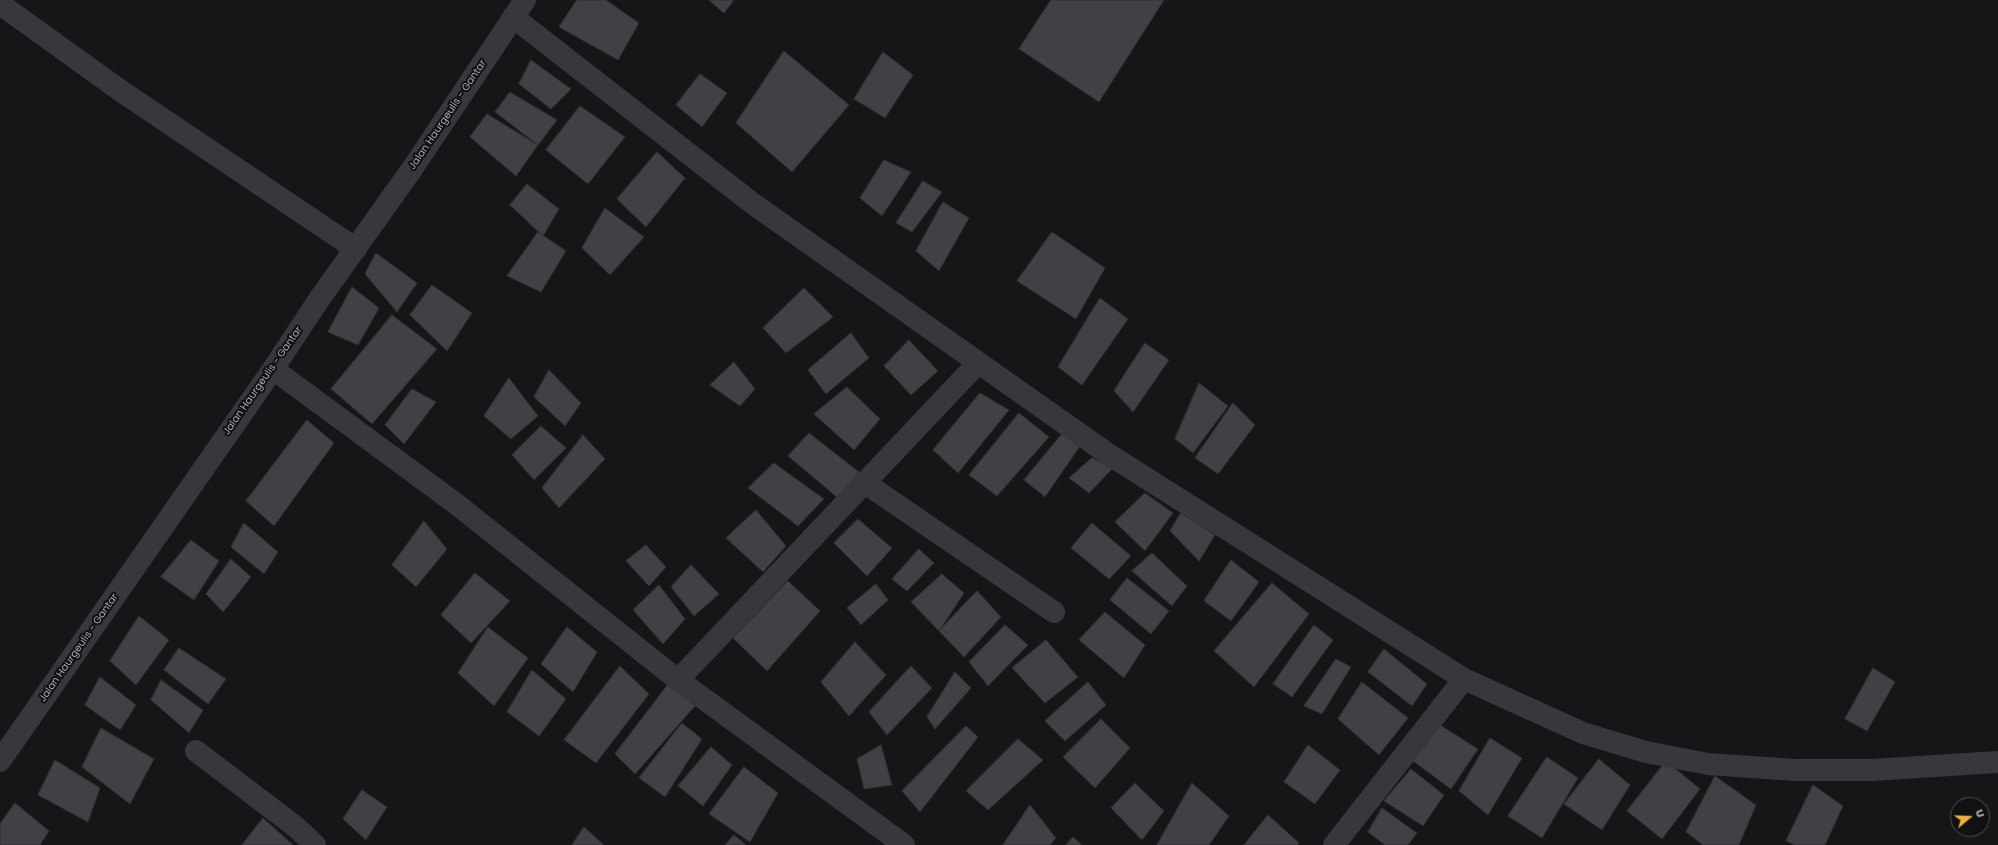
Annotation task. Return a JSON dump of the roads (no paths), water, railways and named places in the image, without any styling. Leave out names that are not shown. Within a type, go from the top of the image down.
[{"type":"street","points":[[0,4],[121,91],[356,248]]},
{"type":"street","points":[[519,8],[752,203],[1108,454],[1464,680],[1583,733],[1646,752],[1708,764],[1795,770],[1872,770],[1998,762]]},
{"type":"street","name":"Jalan Haurgeulis - Gantar","points":[[0,761],[273,369],[320,298],[412,169],[519,8]]},
{"type":"street","points":[[678,680],[978,363]]},
{"type":"street","points":[[273,369],[455,503],[678,680],[904,845]]},
{"type":"street","points":[[865,483],[1054,612]]},
{"type":"street","points":[[1334,845],[1464,680]]},
{"type":"street","points":[[196,751],[296,827],[315,845]]}]
